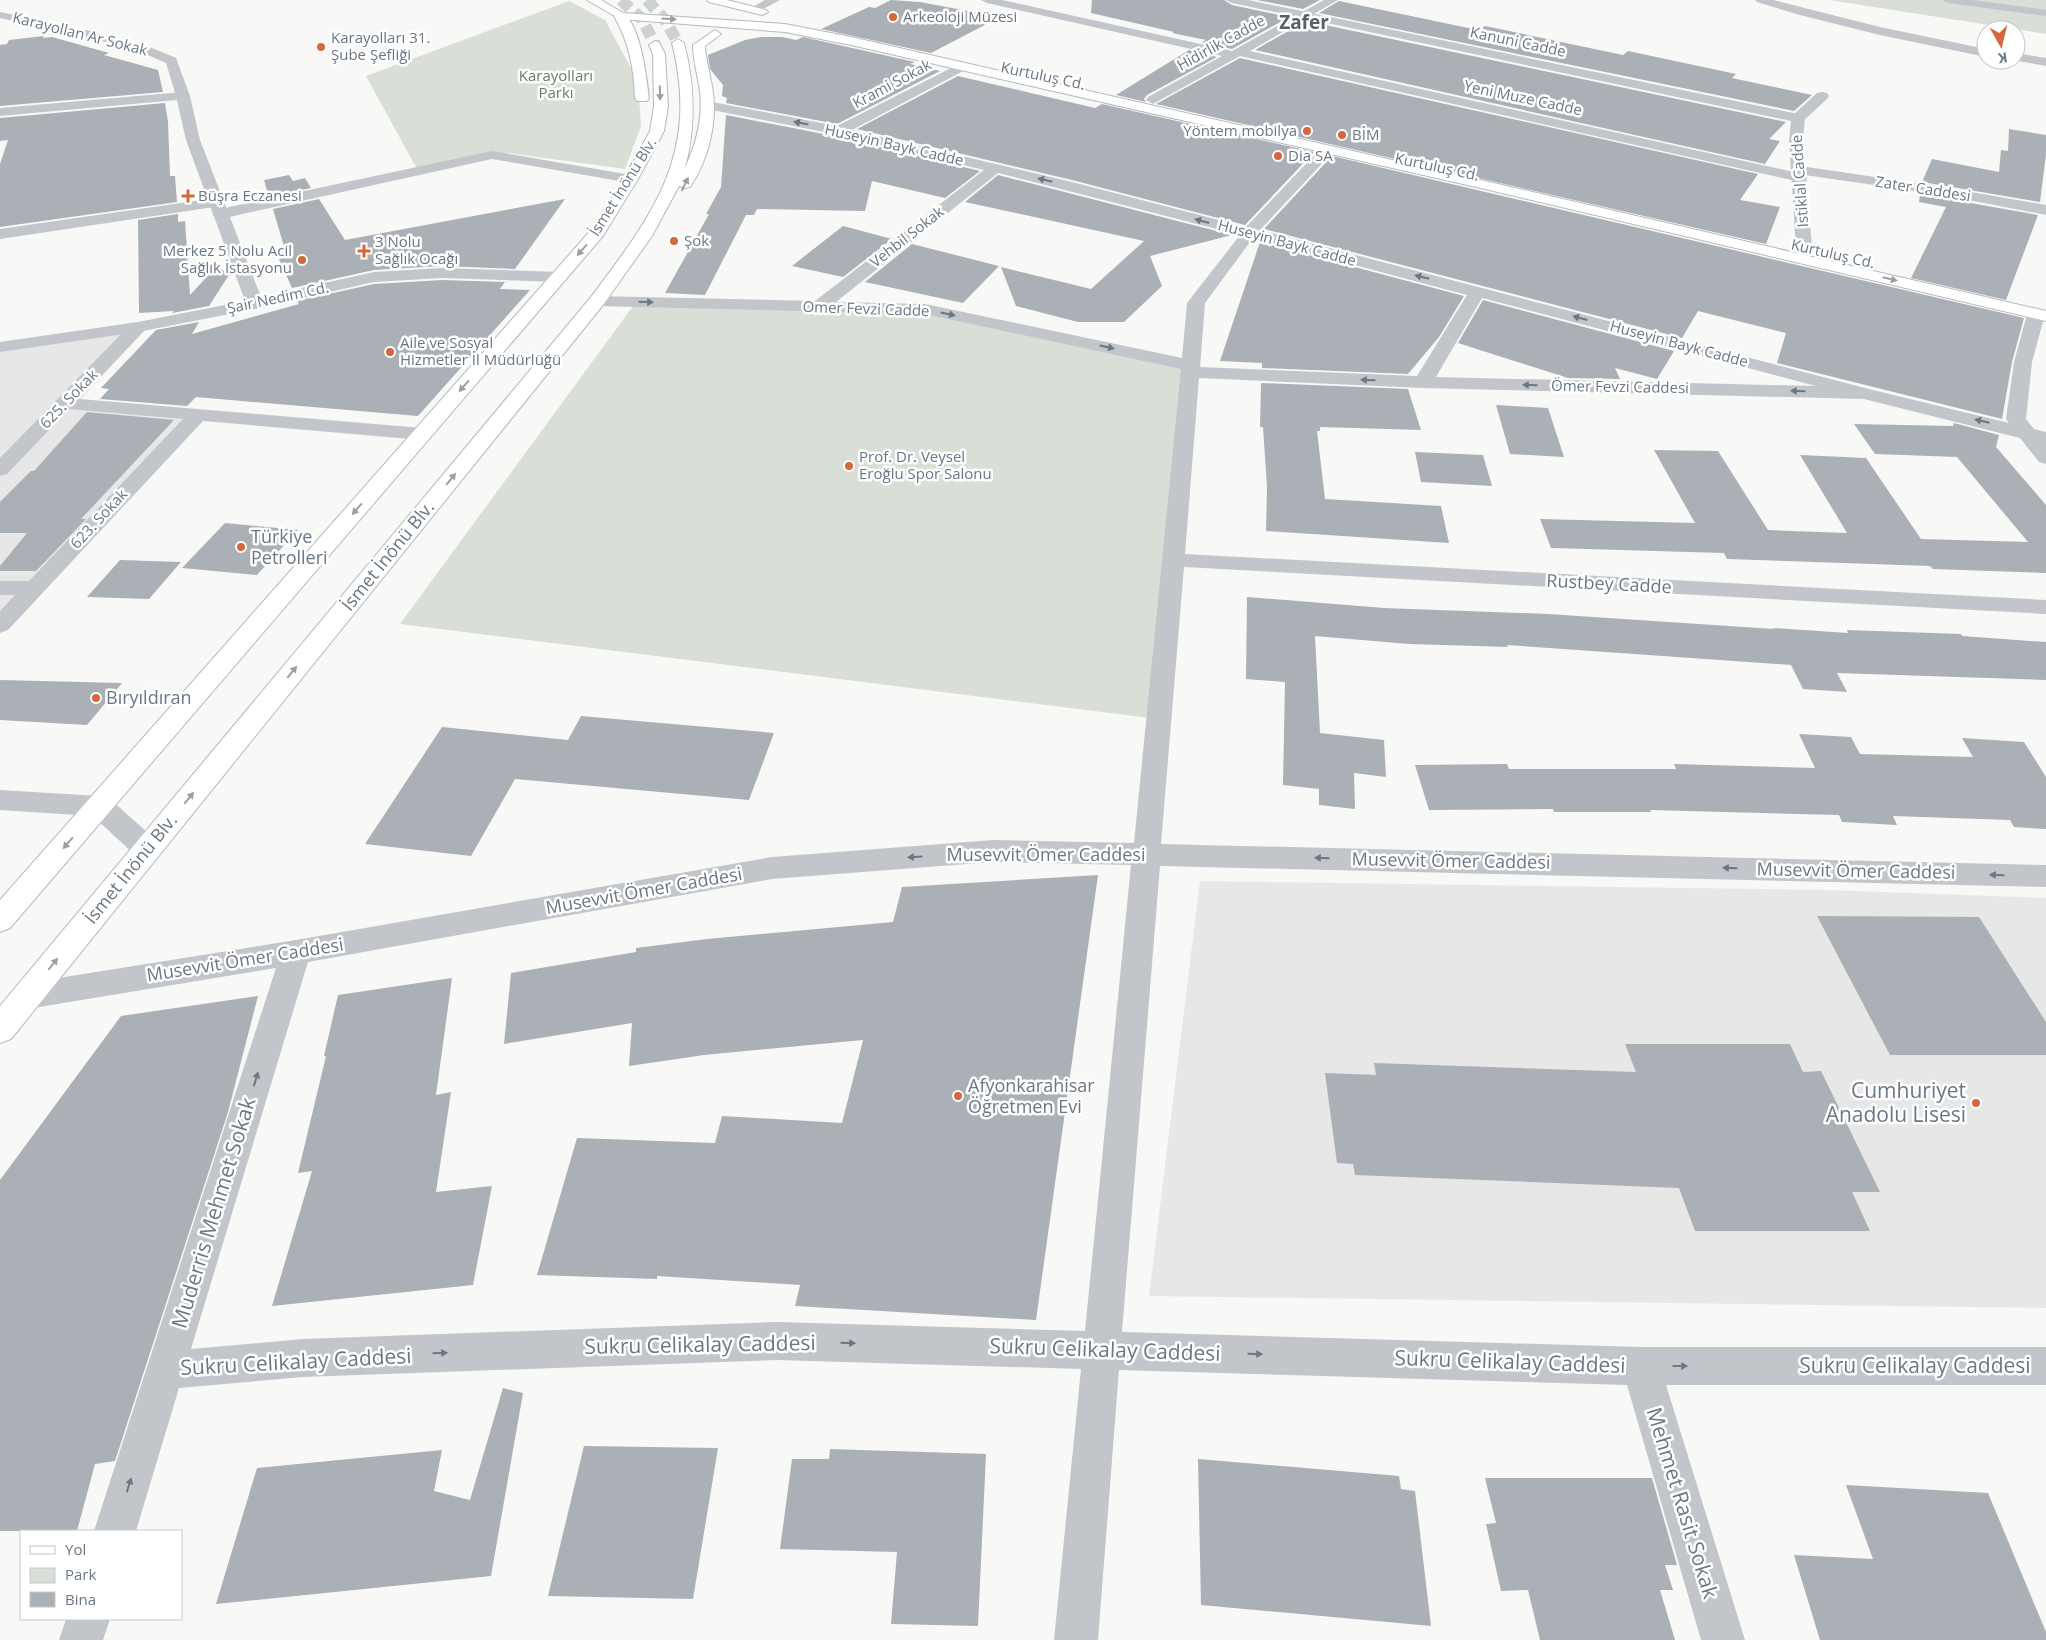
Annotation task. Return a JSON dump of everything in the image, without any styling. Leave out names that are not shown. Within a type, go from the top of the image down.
[{"type":"main road","name":"Kurtuluş Cd.","points":[[713,0],[909,47],[1153,100],[1394,158],[1804,248],[2043,311]]},
{"type":"main road","points":[[596,1],[618,4]]},
{"type":"main road","points":[[596,1],[620,16],[785,28]]},
{"type":"main road","points":[[620,16],[667,6]]},
{"type":"main road","points":[[715,34],[730,23],[754,10]]},
{"type":"main road","points":[[620,16],[634,42],[640,62],[642,110]]},
{"type":"main road","name":"Kurtuluş Cd.","points":[[785,28],[851,41],[2043,311]]},
{"type":"main road","points":[[634,42],[645,36],[672,40],[785,28]]},
{"type":"main road","points":[[644,236],[680,193],[702,148],[707,94],[699,59],[672,40]]},
{"type":"main road","name":"İsmet İnönü Blv.","points":[[0,920],[597,233],[631,179],[657,131],[660,106],[659,54],[672,40],[683,59],[687,102],[685,135],[675,176],[644,236],[597,301],[0,1029]]},
{"type":"main road","points":[[640,135],[643,157]]},
{"type":"street","points":[[754,10],[774,0]]},
{"type":"street","name":"Yeni Muze Cadde","points":[[987,0],[1800,174]]},
{"type":"street","name":"Kanuni Cadde","points":[[1232,0],[1303,16],[1494,53],[1798,118]]},
{"type":"street","name":"Hidirlik Cadde","points":[[1153,100],[1332,0]]},
{"type":"street","points":[[1761,0],[1800,12],[1880,31],[1976,51]]},
{"type":"street","points":[[1948,0],[2046,14]]},
{"type":"street","points":[[0,15],[12,5]]},
{"type":"street","name":"Karayollan Ar Sokak","points":[[0,15],[36,21],[102,37],[159,54],[172,61],[183,96],[193,140],[255,304]]},
{"type":"street","points":[[2026,59],[2046,62]]},
{"type":"street","name":"Krami Sokak","points":[[839,131],[961,66]]},
{"type":"street","points":[[0,112],[183,96]]},
{"type":"street","name":"Istiklal Cadde","points":[[1804,248],[1796,140],[1798,118],[1822,96]]},
{"type":"street","name":"Huseyin Bayk Cadde","points":[[707,105],[839,131],[995,168],[1478,291],[1864,393]]},
{"type":"street","points":[[1076,1640],[1196,304],[1249,233],[1327,150]]},
{"type":"street","points":[[0,234],[218,208],[492,156],[631,179]]},
{"type":"street","name":"Vehbil Sokak","points":[[818,307],[995,168]]},
{"type":"street","name":"Zater Caddesi","points":[[1800,174],[1943,191],[2046,210]]},
{"type":"street","name":"Şair Nedim Cd.","points":[[0,347],[138,328],[374,277],[442,273],[559,276]]},
{"type":"street","points":[[1424,382],[1478,291]]},
{"type":"street","name":"Omer Fevzi Cadde","points":[[597,301],[925,309],[1190,368]]},
{"type":"street","points":[[2043,311],[2023,362],[2016,419],[2024,432],[2046,458]]},
{"type":"street","name":"625. Sokak","points":[[0,470],[138,328]]},
{"type":"street","name":"Ömer Fevzi Caddesi","points":[[1190,368],[1424,382],[1864,393],[2046,438]]},
{"type":"street","points":[[64,403],[422,434]]},
{"type":"street","name":"623. Sokak","points":[[0,625],[198,414]]},
{"type":"street","name":"Rustbey Cadde","points":[[1172,560],[2046,607]]},
{"type":"street","points":[[0,588],[34,588]]},
{"type":"street","points":[[0,800],[100,806],[147,849]]},
{"type":"street","name":"Musevvit Ömer Caddesi","points":[[27,996],[296,952],[772,868],[992,851],[2046,876]]},
{"type":"street","name":"Muderris Mehmet Sokak","points":[[115,1530],[296,952]]},
{"type":"street","name":"Sukru Celikalay Caddesi","points":[[165,1370],[303,1358],[777,1341],[1641,1366],[2046,1366]]},
{"type":"street","name":"Mehmet Rasit Sokak","points":[[1641,1366],[1723,1640]]},
{"type":"street","points":[[81,1640],[88,1620]]},
{"type":"shaded area","points":[[138,327],[65,402],[199,414],[0,625],[0,347]]},
{"type":"shaded area","points":[[1200,881],[1826,890],[2046,898],[2046,1308],[1149,1296]]},
{"type":"green space","points":[[1829,0],[2046,0],[2046,34],[2026,31],[2026,20],[1976,20],[1976,23]]},
{"type":"green space","name":"Karayolları Parkı","points":[[569,1],[605,20],[632,70],[639,97],[641,126],[625,169],[508,153],[417,169],[366,76]]},
{"type":"green space","name":"Prof. Dr. Veysel Eroğlu Spor Salonu","points":[[636,302],[925,309],[1190,365],[1158,719],[400,624]]},
{"type":"building","points":[[891,0],[920,2],[1000,17],[931,53],[821,29],[869,7],[875,8]]},
{"type":"building","points":[[1092,0],[1224,0],[1232,5],[1289,17],[1232,49],[1202,42],[1206,40],[1091,13]]},
{"type":"building","points":[[1257,0],[1320,0],[1303,9]]},
{"type":"building","points":[[1339,1],[1478,30],[1485,26],[1623,55],[1628,51],[1736,74],[1732,78],[1812,95],[1794,111],[1319,13]]},
{"type":"building","points":[[1306,21],[1786,122],[1769,139],[1780,141],[1765,164],[1255,50]]},
{"type":"building","points":[[44,36],[43,38],[52,37],[109,53],[104,55],[158,70],[163,92],[0,106],[0,45],[7,44],[9,40]]},
{"type":"building","points":[[761,37],[782,37],[796,40],[803,37],[915,62],[910,64],[940,71],[837,124],[726,103],[727,98],[722,96],[723,85],[710,69],[708,55],[745,40]]},
{"type":"building","points":[[1189,50],[1217,57],[1147,95],[1144,99],[1146,102],[1116,95]]},
{"type":"building","points":[[1240,58],[1758,174],[1740,200],[1780,207],[1766,244],[1156,104]]},
{"type":"building","points":[[958,76],[1095,108],[1102,104],[1314,152],[1245,225],[1072,180],[857,129]]},
{"type":"building","points":[[165,103],[168,122],[170,176],[175,176],[177,202],[0,227],[0,164],[8,140],[0,141],[0,118]]},
{"type":"building","points":[[726,115],[839,137],[980,171],[945,198],[872,181],[865,211],[757,209],[754,215],[746,215],[705,295],[665,293],[709,214],[706,214],[721,187]]},
{"type":"building","points":[[2009,129],[2046,135],[2046,154],[2040,202],[1922,182],[1932,159],[1999,172],[2001,150],[2008,151]]},
{"type":"building","points":[[1332,156],[2024,318],[2012,362],[2002,419],[1777,363],[1786,333],[1698,311],[1682,338],[1264,229]]},
{"type":"building","points":[[289,175],[293,181],[305,178],[311,188],[269,197],[264,180]]},
{"type":"building","points":[[998,175],[1232,235],[1150,256],[1162,286],[1124,322],[1078,322],[1016,306],[1001,267],[1091,289],[1144,241],[965,202]]},
{"type":"building","points":[[1920,194],[2038,215],[2006,300],[1911,278],[1946,207],[1919,202]]},
{"type":"building","points":[[319,199],[345,240],[565,199],[515,269],[442,266],[374,270],[292,288],[279,259],[287,257],[273,209]]},
{"type":"building","points":[[178,214],[178,222],[185,221],[190,295],[217,266],[229,275],[209,306],[172,313],[174,311],[139,313],[138,220]]},
{"type":"building","points":[[843,226],[892,239],[843,277],[792,266]]},
{"type":"building","points":[[1260,242],[1464,296],[1439,337],[1408,374],[1262,368],[1262,363],[1220,361]]},
{"type":"building","points":[[912,244],[999,266],[963,303],[865,282]]},
{"type":"building","points":[[442,280],[505,282],[500,289],[530,290],[418,416],[196,397],[187,406],[100,399],[109,389],[101,388],[156,330],[199,322],[192,334],[299,304],[297,301],[374,284]]},
{"type":"building","points":[[1483,300],[1674,351],[1657,379],[1615,368],[1620,379],[1568,378],[1458,343]]},
{"type":"building","points":[[1261,383],[1408,389],[1421,430],[1320,427],[1320,431],[1317,431],[1325,499],[1441,506],[1449,543],[1266,531],[1267,487],[1263,427],[1260,427]]},
{"type":"building","points":[[1496,405],[1548,408],[1564,457],[1510,454]]},
{"type":"building","points":[[87,412],[174,420],[81,519],[86,519],[36,571],[0,571],[0,566],[27,533],[0,533],[0,502],[31,471],[34,471]]},
{"type":"building","points":[[1954,423],[1999,435],[1996,447],[2046,505],[2046,573],[1933,569],[1930,566],[1727,559],[1724,553],[1551,548],[1540,519],[1695,523],[1654,450],[1718,451],[1768,530],[1847,533],[1800,455],[1866,458],[1921,539],[2028,542],[1957,457],[1875,454],[1854,424],[1953,426]]},
{"type":"building","points":[[1415,452],[1483,455],[1492,486],[1421,482]]},
{"type":"building","points":[[225,523],[298,530],[257,575],[182,568]]},
{"type":"building","points":[[120,560],[181,562],[149,599],[87,597]]},
{"type":"building","points":[[1247,597],[1384,608],[1548,614],[1848,633],[1847,630],[1961,634],[1962,636],[2046,642],[2046,680],[1837,673],[1847,692],[1803,689],[1791,665],[1507,645],[1508,647],[1409,644],[1315,636],[1320,733],[1384,740],[1386,777],[1354,773],[1355,809],[1319,805],[1319,789],[1283,785],[1285,682],[1246,679]]},
{"type":"building","points":[[0,680],[122,683],[87,725],[0,720]]},
{"type":"building","points":[[581,716],[774,733],[749,800],[515,779],[471,856],[365,844],[442,727],[568,740]]},
{"type":"building","points":[[1799,734],[1851,737],[1860,754],[1973,757],[1962,738],[2024,742],[2046,777],[2046,829],[2014,827],[2010,820],[1893,816],[1897,825],[1842,822],[1839,815],[1650,810],[1651,812],[1554,812],[1553,809],[1429,810],[1415,765],[1507,764],[1509,769],[1676,769],[1674,764],[1815,768]]},
{"type":"building","points":[[1098,875],[1036,1320],[795,1306],[800,1285],[657,1276],[657,1279],[537,1275],[577,1138],[715,1143],[722,1116],[842,1123],[863,1040],[704,1055],[629,1066],[632,1023],[504,1044],[511,973],[636,952],[636,948],[707,939],[893,922],[902,887]]},
{"type":"building","points":[[1817,916],[1979,917],[2046,1022],[2046,1055],[1890,1055]]},
{"type":"building","points":[[452,978],[436,1095],[451,1092],[436,1192],[492,1186],[473,1285],[272,1306],[312,1171],[298,1173],[326,1056],[324,1056],[338,995]]},
{"type":"building","points":[[258,996],[228,1112],[115,1461],[95,1464],[77,1530],[0,1531],[0,1180],[121,1016]]},
{"type":"building","points":[[1625,1044],[1790,1044],[1803,1072],[1821,1071],[1880,1192],[1852,1192],[1870,1231],[1695,1231],[1679,1188],[1355,1175],[1353,1164],[1337,1163],[1325,1073],[1376,1075],[1374,1063],[1636,1072]]},
{"type":"building","points":[[503,1388],[523,1393],[491,1576],[216,1604],[257,1468],[442,1450],[434,1491],[470,1500]]},
{"type":"building","points":[[584,1446],[718,1448],[693,1599],[548,1596]]},
{"type":"building","points":[[830,1449],[986,1454],[978,1626],[891,1624],[897,1552],[780,1549],[792,1459],[829,1459]]},
{"type":"building","points":[[1198,1459],[1399,1476],[1401,1489],[1415,1491],[1431,1626],[1201,1605]]},
{"type":"building","points":[[1485,1478],[1652,1478],[1677,1565],[1665,1565],[1673,1590],[1660,1590],[1675,1640],[1540,1640],[1528,1590],[1501,1591],[1486,1524],[1496,1523]]},
{"type":"building","points":[[1846,1485],[1988,1493],[2046,1632],[2046,1640],[1820,1640],[1794,1555],[1873,1559]]},
{"type":"tunnel","points":[[621,0],[642,19],[655,45]]},
{"type":"tunnel","points":[[647,0],[665,20],[678,43]]},
{"type":"place","name":"Arkeoloji Müzesi","points":[[893,17]]},
{"type":"place","name":"Karayolları 31. Şube Şefliği","points":[[321,47]]},
{"type":"place","name":"Yöntem mobilya","points":[[1307,131]]},
{"type":"place","name":"BİM","points":[[1342,135]]},
{"type":"place","name":"Dia SA","points":[[1278,156]]},
{"type":"place","name":"Büşra Eczanesi","points":[[188,196]]},
{"type":"place","name":"Şok","points":[[674,241]]},
{"type":"place","name":"3 Nolu Sağlık Ocağı","points":[[364,251]]},
{"type":"place","name":"Merkez 5 Nolu Acil Sağlık İstasyonu","points":[[302,260]]},
{"type":"place","name":"Aile ve Sosyal Hizmetler İl Müdürlüğü","points":[[390,352]]},
{"type":"place","name":"Prof. Dr. Veysel Eroğlu Spor Salonu","points":[[849,466]]},
{"type":"place","name":"Türkiye Petrolleri","points":[[241,547]]},
{"type":"place","name":"Bıryıldıran","points":[[96,698]]},
{"type":"place","name":"Afyonkarahisar Öğretmen Evi","points":[[958,1096]]},
{"type":"place","name":"Cumhuriyet Anadolu Lisesi","points":[[1976,1103]]},
{"type":"district","name":"Zafer","points":[[1304,22]]}]
